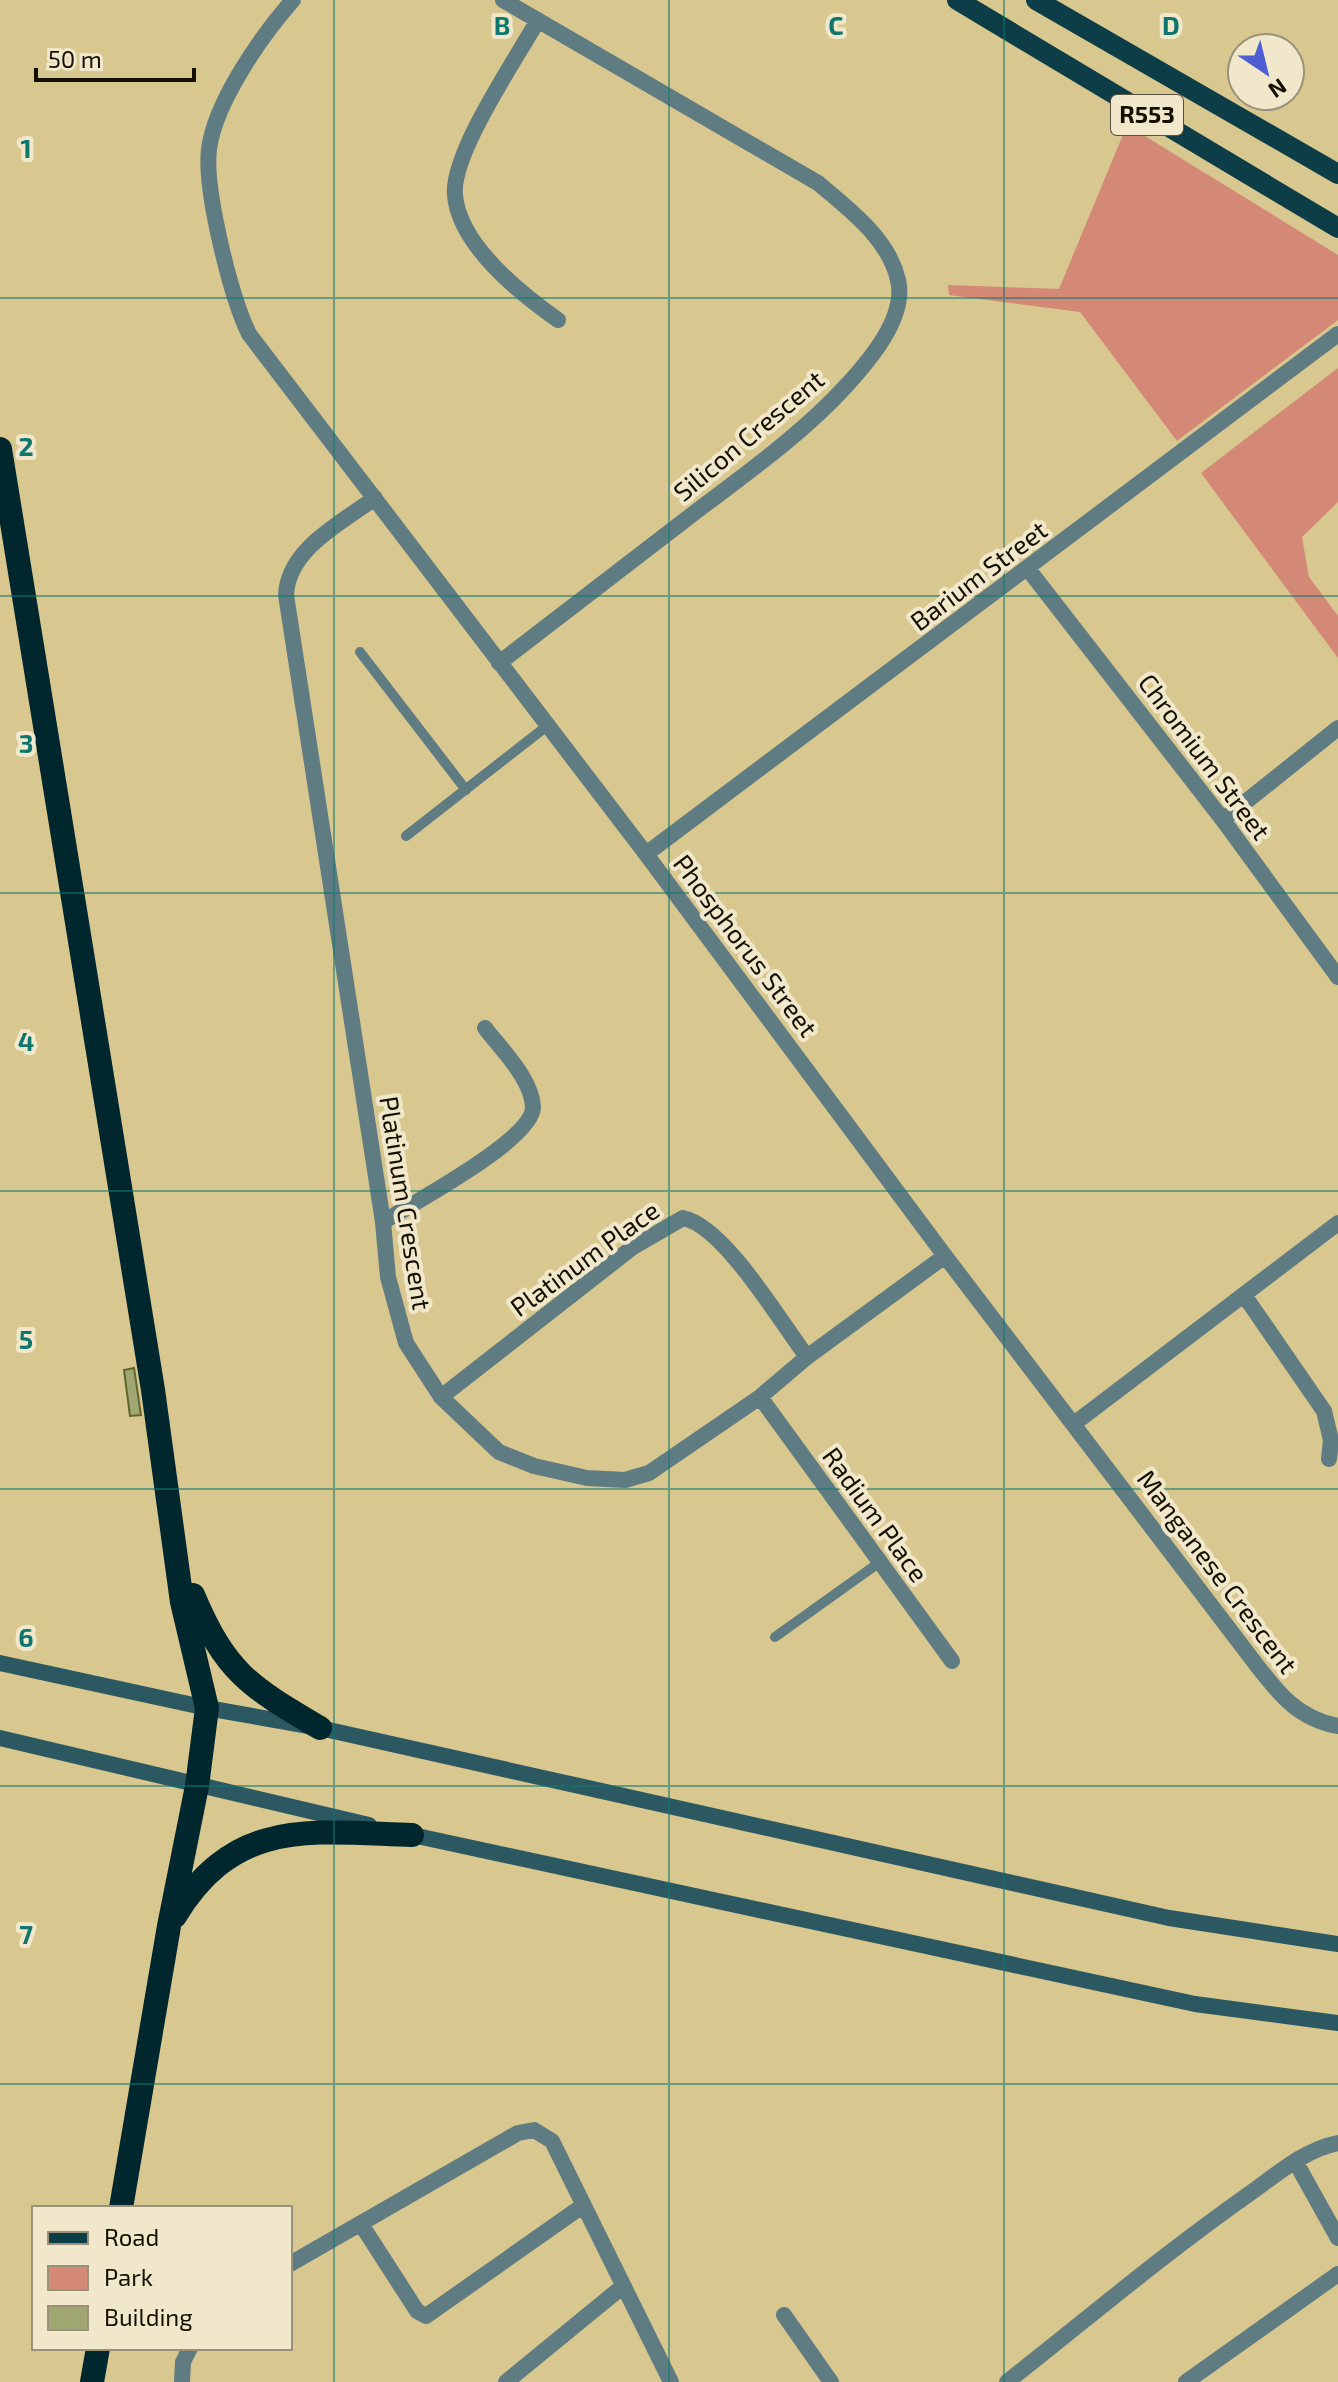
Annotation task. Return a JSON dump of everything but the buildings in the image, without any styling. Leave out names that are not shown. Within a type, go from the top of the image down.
[{"type":"highway","points":[[0,449],[153,1390],[182,1602],[207,1708],[197,1786],[169,1926],[121,2206]]},
{"type":"highway","points":[[176,1556],[211,1638],[229,1663],[254,1689],[320,1728]]},
{"type":"highway","points":[[169,1926],[205,1875],[229,1856],[255,1843],[301,1831],[412,1835]]},
{"type":"highway","points":[[92,2382],[98,2350]]},
{"type":"main road","name":"R553","points":[[957,0],[1338,228]]},
{"type":"main road","name":"R553","points":[[1036,0],[1338,174]]},
{"type":"main road","points":[[0,1663],[207,1708],[320,1728],[1154,1915],[1338,1944]]},
{"type":"main road","points":[[0,1738],[412,1835],[1195,2004],[1338,2023]]},
{"type":"street","points":[[293,0],[274,21],[239,77],[219,115],[209,150],[222,249],[235,306],[249,334],[375,498]]},
{"type":"street","name":"Silicon Crescent","points":[[499,663],[770,455],[846,386],[895,315],[899,295],[899,280],[887,252],[860,219],[818,183],[503,0]]},
{"type":"street","points":[[538,20],[459,163],[455,196],[460,219],[497,268],[558,320]]},
{"type":"street","name":"Barium Street","points":[[646,854],[1338,334]]},
{"type":"street","name":"Phosphorus Street","points":[[375,498],[646,854],[945,1256],[1075,1423]]},
{"type":"street","name":"Platinum Crescent","points":[[375,498],[300,556],[290,570],[286,595],[383,1222],[388,1277],[406,1343],[441,1397],[499,1452],[534,1466],[587,1478],[625,1480],[649,1473],[760,1397],[807,1357],[945,1256]]},
{"type":"street","name":"Chromium Street","points":[[1028,569],[1223,820],[1338,977]]},
{"type":"street","points":[[1223,820],[1338,728]]},
{"type":"street","points":[[383,1222],[498,1149],[529,1121],[533,1108],[529,1094],[517,1069],[485,1028]]},
{"type":"street","name":"Platinum Place","points":[[441,1397],[633,1247],[683,1218],[698,1221],[719,1238],[807,1357]]},
{"type":"street","points":[[1075,1423],[1338,1223]]},
{"type":"street","points":[[1244,1295],[1324,1411],[1331,1440],[1329,1459]]},
{"type":"street","name":"Radium Place","points":[[760,1397],[952,1661]]},
{"type":"street","name":"Manganese Crescent","points":[[1075,1423],[1281,1696],[1305,1716],[1338,1726]]},
{"type":"street","points":[[292,2263],[528,2129],[543,2133],[552,2141],[581,2207],[671,2382]]},
{"type":"street","points":[[1007,2382],[1204,2226],[1295,2161],[1326,2145],[1338,2143]]},
{"type":"street","points":[[1295,2161],[1338,2238]]},
{"type":"street","points":[[361,2224],[417,2311],[426,2316],[581,2207]]},
{"type":"street","points":[[1186,2382],[1338,2274]]},
{"type":"street","points":[[506,2382],[622,2287]]},
{"type":"street","points":[[784,2315],[831,2382]]},
{"type":"street","points":[[182,2382],[183,2362],[189,2350]]},
{"type":"lane","points":[[360,652],[466,790]]},
{"type":"lane","points":[[406,836],[547,726]]},
{"type":"lane","points":[[775,1637],[880,1562]]},
{"type":"green space","points":[[1127,125],[1338,255],[1338,320],[1177,441],[1080,312],[949,295],[948,285],[1059,289]]},
{"type":"green space","points":[[1338,368],[1338,502],[1302,537],[1309,577],[1338,616],[1338,658],[1201,473]]}]
